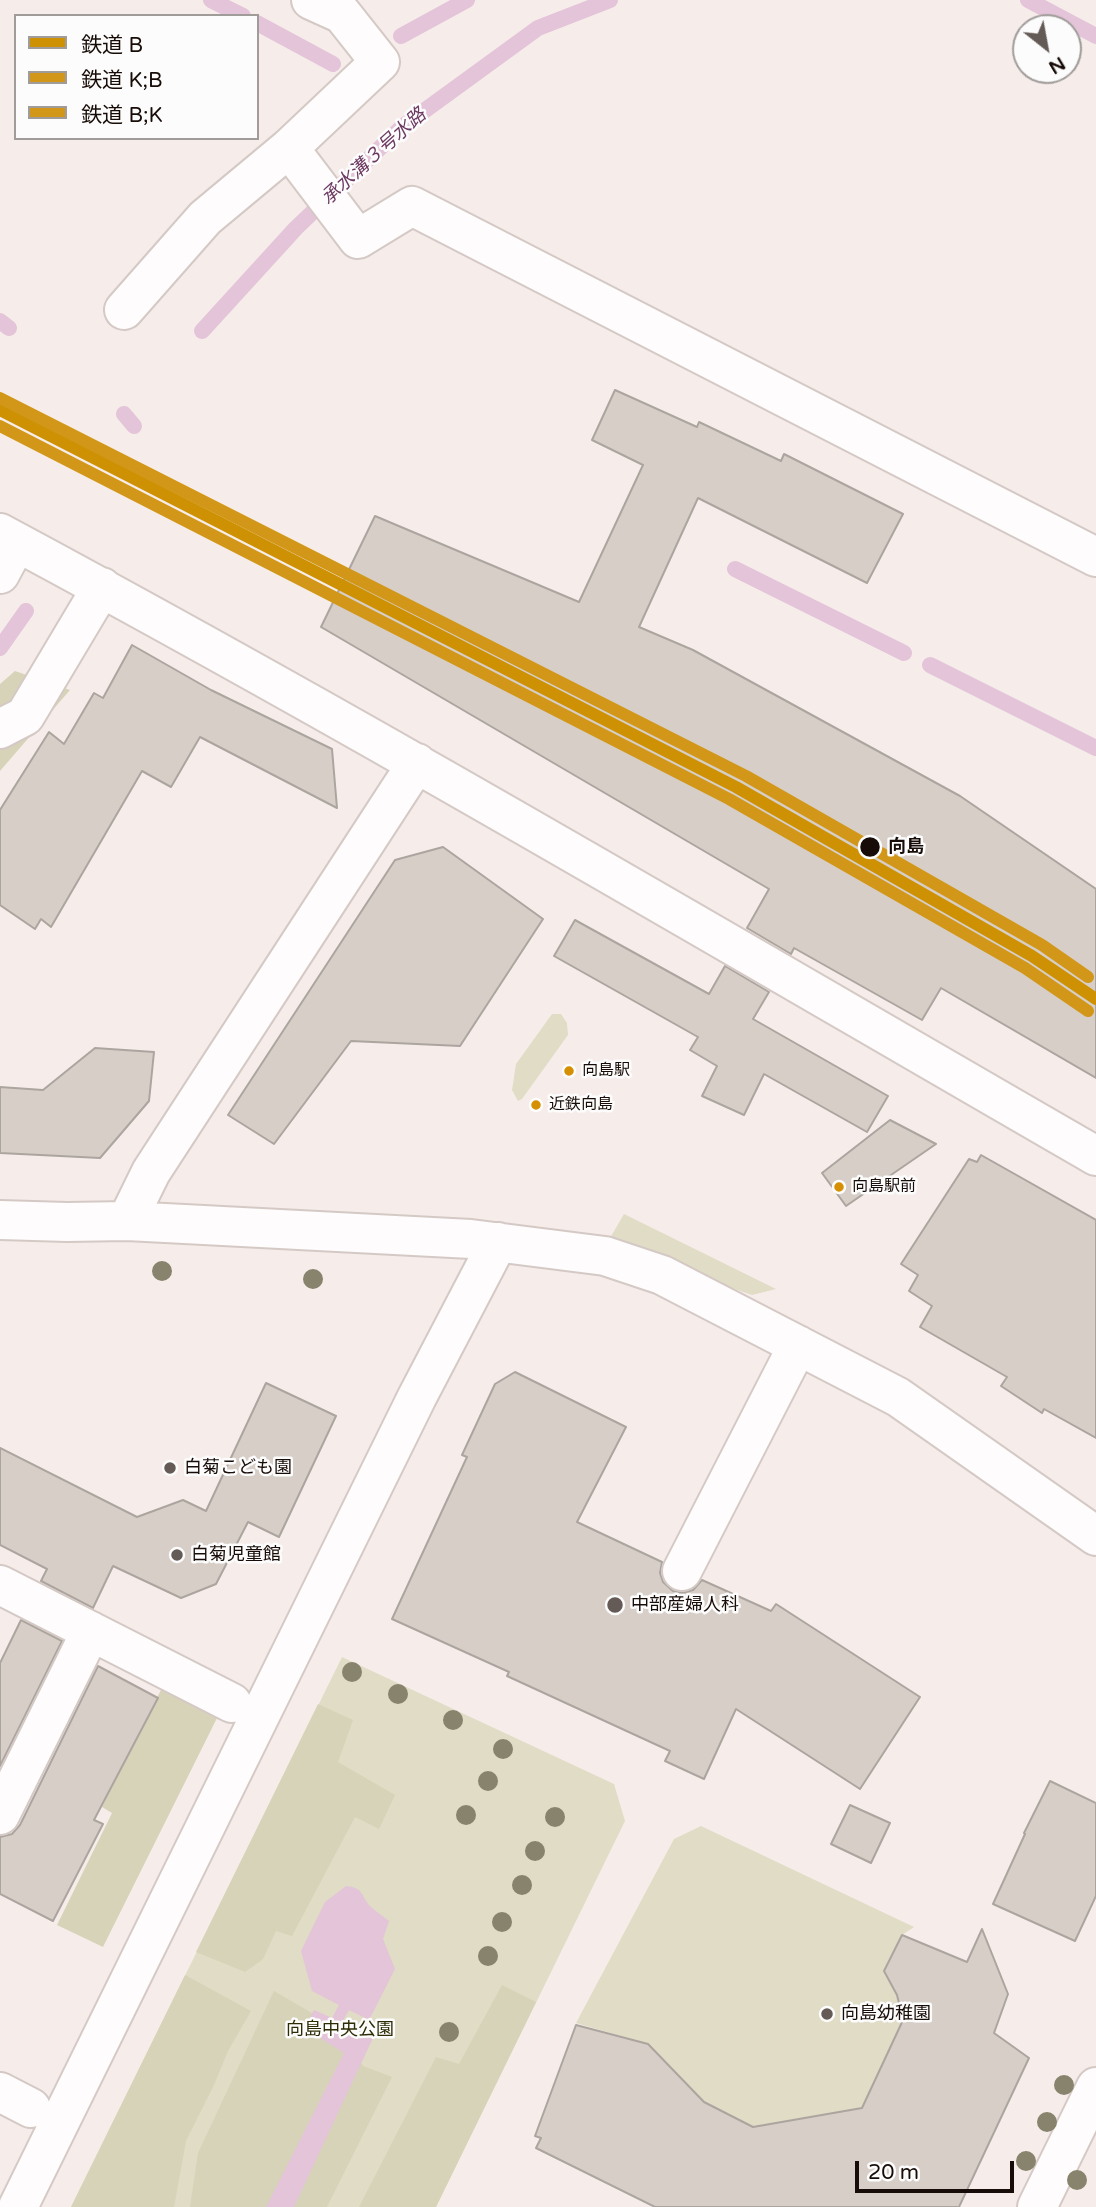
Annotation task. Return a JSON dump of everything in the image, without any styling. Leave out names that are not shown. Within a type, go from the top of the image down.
[{"type":"street","points":[[124,310],[205,218],[293,153],[380,62],[342,14],[311,0]]},
{"type":"street","points":[[293,153],[358,239],[412,206],[1096,557]]},
{"type":"street","points":[[11,550],[102,587],[417,762],[1096,1156]]},
{"type":"street","points":[[0,729],[25,716],[102,587]]},
{"type":"street","points":[[127,1221],[150,1172],[417,762]]},
{"type":"street","points":[[0,1220],[127,1221],[498,1242],[605,1256],[662,1275],[898,1397],[1096,1536]]},
{"type":"street","points":[[18,2207],[386,1459],[498,1242]]},
{"type":"street","points":[[682,1571],[798,1345]]},
{"type":"street","points":[[0,1585],[232,1703]]},
{"type":"street","points":[[0,1815],[91,1631]]},
{"type":"street","points":[[1037,2207],[1096,2087]]},
{"type":"green space","points":[[552,1014],[561,1014],[567,1023],[568,1035],[518,1101],[512,1090],[516,1064]]},
{"type":"green space","points":[[624,1214],[776,1289],[752,1295],[606,1245]]},
{"type":"green space","name":"向島中央公園","points":[[342,1657],[614,1784],[625,1821],[436,2207],[71,2207]]},
{"type":"green space","points":[[701,1826],[914,1927],[902,1935],[884,1971],[897,1995],[903,2020],[862,2108],[753,2127],[704,2102],[648,2044],[576,2023],[674,1839]]},
{"type":"shaded area","points":[[15,671],[70,690],[0,771],[0,684]]},
{"type":"shaded area","points":[[164,1684],[220,1712],[103,1947],[57,1925],[112,1813],[102,1807]]},
{"type":"shaded area","points":[[318,1704],[353,1720],[338,1762],[395,1795],[379,1829],[355,1817],[292,1936],[276,1931],[263,1959],[245,1972],[196,1952]]},
{"type":"shaded area","points":[[346,1886],[359,1891],[371,1907],[389,1921],[383,1939],[395,1969],[369,2020],[349,2010],[342,2022],[373,2038],[294,2207],[266,2207],[344,2053],[304,2028],[314,2010],[332,2018],[339,2005],[312,1991],[301,1951],[325,1902]]},
{"type":"shaded area","points":[[185,1975],[251,2011],[228,2051],[186,2141],[174,2207],[71,2207]]},
{"type":"shaded area","points":[[502,1985],[536,2002],[436,2207],[359,2207],[436,2057],[459,2064]]},
{"type":"shaded area","points":[[274,1991],[317,2016],[363,2066],[392,2077],[327,2207],[190,2207],[198,2153]]},
{"type":"building","points":[[615,390],[697,427],[699,422],[781,461],[784,454],[903,514],[867,583],[698,498],[639,627],[693,650],[960,796],[1096,889],[1096,1078],[941,988],[922,1020],[794,948],[791,954],[747,928],[769,889],[321,627],[375,516],[579,602],[643,465],[592,440]]},
{"type":"building","points":[[132,645],[211,690],[332,749],[337,808],[200,737],[171,787],[142,771],[51,927],[41,919],[35,929],[0,905],[0,810],[49,732],[64,744],[94,693],[103,698]]},
{"type":"building","points":[[443,847],[543,919],[460,1046],[351,1041],[274,1144],[228,1115],[395,860]]},
{"type":"building","points":[[575,920],[709,994],[725,966],[769,992],[753,1019],[888,1096],[867,1132],[764,1074],[744,1115],[702,1096],[717,1066],[690,1050],[698,1037],[554,956]]},
{"type":"building","points":[[95,1048],[154,1052],[149,1101],[100,1158],[0,1153],[0,1087],[43,1090]]},
{"type":"building","points":[[890,1120],[936,1144],[846,1206],[822,1173]]},
{"type":"building","points":[[981,1155],[1096,1220],[1096,1438],[1044,1409],[1042,1413],[1001,1386],[1007,1377],[920,1327],[932,1306],[909,1291],[918,1275],[901,1264],[969,1159],[977,1162]]},
{"type":"building","points":[[515,1372],[626,1427],[577,1522],[662,1562],[660,1573],[663,1582],[673,1591],[682,1593],[693,1590],[702,1580],[771,1611],[776,1604],[920,1697],[860,1789],[736,1709],[704,1779],[665,1761],[670,1751],[507,1676],[509,1672],[392,1619],[467,1457],[462,1455],[495,1384]]},
{"type":"building","points":[[266,1383],[336,1416],[279,1537],[248,1522],[216,1584],[181,1598],[113,1566],[93,1608],[41,1581],[47,1569],[0,1545],[0,1448],[137,1517],[183,1500],[206,1511]]},
{"type":"building","points":[[21,1620],[62,1641],[0,1766],[0,1663]]},
{"type":"building","points":[[98,1666],[158,1698],[94,1820],[103,1824],[53,1921],[0,1894],[0,1837],[12,1834],[20,1825]]},
{"type":"building","points":[[1050,1781],[1096,1803],[1096,1896],[1075,1941],[993,1904]]},
{"type":"building","points":[[850,1805],[890,1823],[871,1863],[831,1844]]},
{"type":"building","points":[[982,1929],[1008,1994],[994,2033],[1029,2058],[959,2207],[655,2207],[536,2148],[541,2138],[535,2136],[576,2025],[648,2044],[704,2102],[753,2127],[862,2108],[903,2020],[897,1995],[884,1971],[902,1935],[967,1962]]},
{"type":"waterway","points":[[211,0],[239,14]]},
{"type":"waterway","points":[[401,36],[467,0]]},
{"type":"waterway","name":"承水溝３号水路","points":[[202,331],[296,228],[402,127],[538,28],[610,0]]},
{"type":"waterway","points":[[1028,0],[1096,36]]},
{"type":"waterway","points":[[259,24],[333,64]]},
{"type":"waterway","points":[[0,321],[9,328]]},
{"type":"waterway","points":[[124,414],[134,426]]},
{"type":"waterway","points":[[735,569],[904,653]]},
{"type":"waterway","points":[[0,648],[26,611]]},
{"type":"waterway","points":[[930,665],[1096,748]]},
{"type":"rail line","name":"B;K","points":[[0,398],[746,776],[1042,945],[1088,977]]},
{"type":"rail line","name":"B","points":[[0,410],[736,787],[1032,956],[1096,999]]},
{"type":"rail line","name":"K;B","points":[[0,426],[729,799],[1025,968],[1088,1011]]},
{"type":"place","name":"向島","points":[[870,847]]},
{"type":"place","name":"向島駅","points":[[569,1071]]},
{"type":"place","name":"近鉄向島","points":[[536,1105]]},
{"type":"place","name":"向島駅前","points":[[839,1187]]},
{"type":"place","name":"白菊こども園","points":[[170,1468]]},
{"type":"place","name":"白菊児童館","points":[[177,1555]]},
{"type":"place","name":"中部産婦人科","points":[[615,1605]]},
{"type":"place","name":"向島幼稚園","points":[[827,2014]]}]
